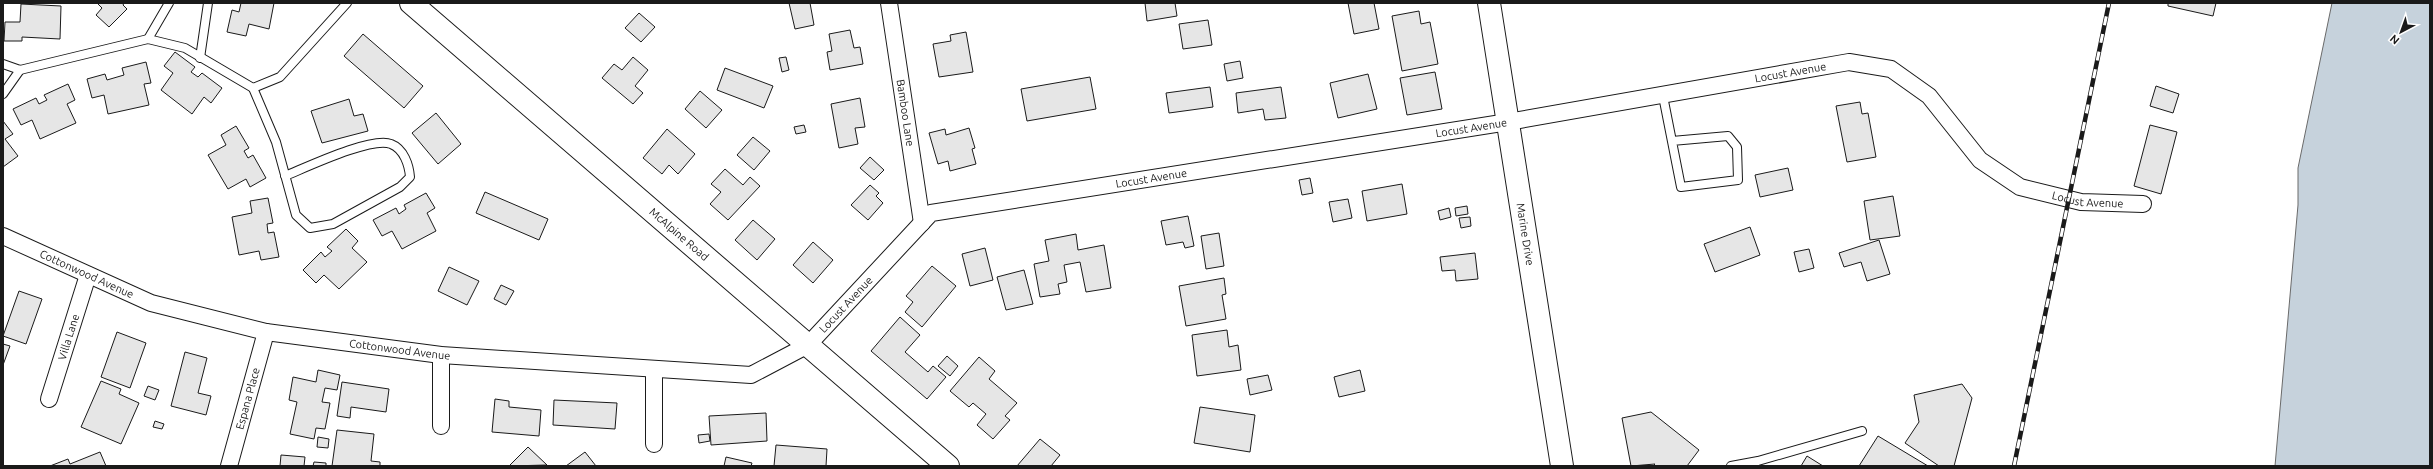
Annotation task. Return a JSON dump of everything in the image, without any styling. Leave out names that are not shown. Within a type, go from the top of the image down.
[{"type":"street","name":"McAlpine Road","points":[[411,3],[948,466]]},
{"type":"street","name":"Bamboo Lane","points":[[889,3],[922,223]]},
{"type":"street","name":"Marine Drive","points":[[1489,3],[1562,466]]},
{"type":"street","name":"Locust Avenue","points":[[808,345],[931,213],[1508,122],[1663,96],[1849,62],[1891,69],[1928,96],[1980,160],[2020,187],[2081,202],[2143,204]]},
{"type":"street","name":"Cottonwood Avenue","points":[[3,236],[152,304],[266,332],[441,355],[751,375],[808,345]]},
{"type":"street","name":"Villa Lane","points":[[49,399],[88,275]]},
{"type":"street","name":"Espana Place","points":[[229,466],[266,332]]},
{"type":"street","points":[[441,355],[441,426]]},
{"type":"street","points":[[654,369],[654,444]]},
{"type":"lane","points":[[148,39],[169,3]]},
{"type":"lane","points":[[200,58],[208,3]]},
{"type":"lane","points":[[253,88],[280,77],[347,3]]},
{"type":"lane","points":[[3,64],[20,70],[148,39],[185,48],[253,88],[276,142],[285,176],[296,215],[310,228],[333,224],[400,187],[410,177],[409,165],[400,152],[390,144],[377,142],[350,150],[285,176]]},
{"type":"lane","points":[[3,94],[20,70]]},
{"type":"lane","points":[[1663,96],[1681,187],[1738,180],[1737,147],[1728,136],[1672,141]]},
{"type":"lane","points":[[1731,466],[1758,461],[1862,431]]},
{"type":"shaded area","points":[[2332,3],[2430,3],[2430,466],[2275,466],[2298,205],[2298,168]]},
{"type":"building","points":[[97,3],[124,3],[123,5],[127,9],[109,27],[96,15],[102,8]]},
{"type":"building","points":[[241,3],[274,3],[269,29],[249,24],[246,36],[227,32],[232,10],[239,12]]},
{"type":"building","points":[[789,3],[810,3],[814,25],[795,29]]},
{"type":"building","points":[[1145,3],[1175,3],[1177,16],[1147,21]]},
{"type":"building","points":[[1348,3],[1374,3],[1379,29],[1354,34]]},
{"type":"building","points":[[2168,3],[2216,3],[2213,16],[2168,6]]},
{"type":"building","points":[[21,4],[61,6],[60,39],[22,37],[22,41],[4,41],[5,22],[20,22]]},
{"type":"building","points":[[1419,11],[1421,24],[1430,22],[1438,64],[1402,71],[1392,16]]},
{"type":"building","points":[[639,13],[655,27],[641,42],[625,28]]},
{"type":"building","points":[[1208,20],[1212,45],[1183,49],[1179,24]]},
{"type":"building","points":[[850,30],[854,48],[860,47],[863,64],[830,70],[827,52],[832,51],[829,34]]},
{"type":"building","points":[[966,32],[973,72],[939,77],[933,44],[951,41],[950,35]]},
{"type":"building","points":[[363,34],[423,86],[404,108],[344,56]]},
{"type":"building","points":[[175,52],[195,67],[191,72],[198,77],[202,73],[222,88],[211,103],[204,97],[192,114],[161,90],[173,73],[164,66]]},
{"type":"building","points":[[633,57],[648,70],[635,86],[643,93],[633,104],[602,78],[614,64],[622,70]]},
{"type":"building","points":[[786,57],[789,70],[782,72],[779,58]]},
{"type":"building","points":[[1240,61],[1243,78],[1227,81],[1224,64]]},
{"type":"building","points":[[146,62],[151,83],[144,84],[149,105],[108,114],[104,95],[92,98],[87,79],[105,74],[107,80],[124,75],[122,68]]},
{"type":"building","points":[[725,68],[773,86],[764,108],[717,90]]},
{"type":"building","points":[[1435,72],[1442,109],[1407,115],[1400,78]]},
{"type":"building","points":[[1368,74],[1377,109],[1338,118],[1330,83]]},
{"type":"building","points":[[1090,77],[1096,109],[1027,121],[1021,89]]},
{"type":"building","points":[[68,84],[75,100],[67,104],[76,123],[40,139],[32,120],[21,125],[13,109],[36,98],[39,104],[47,100],[44,95]]},
{"type":"building","points":[[2156,86],[2179,94],[2173,113],[2150,106]]},
{"type":"building","points":[[1210,87],[1213,107],[1169,113],[1166,93]]},
{"type":"building","points":[[1281,87],[1286,118],[1265,120],[1263,109],[1238,113],[1236,93]]},
{"type":"building","points":[[700,91],[722,110],[706,128],[685,109]]},
{"type":"building","points":[[860,98],[865,127],[855,128],[858,144],[839,148],[831,104]]},
{"type":"building","points":[[349,99],[354,116],[363,114],[368,131],[322,143],[311,111]]},
{"type":"building","points":[[1860,102],[1862,114],[1868,113],[1876,157],[1847,162],[1836,106]]},
{"type":"building","points":[[436,113],[461,144],[438,164],[412,133]]},
{"type":"building","points":[[3,121],[13,134],[5,139],[18,156],[3,167]]},
{"type":"building","points":[[804,125],[806,132],[796,134],[794,127]]},
{"type":"building","points":[[2150,125],[2177,132],[2161,194],[2134,186]]},
{"type":"building","points":[[236,126],[249,148],[244,151],[248,158],[253,155],[266,178],[250,187],[246,179],[228,189],[208,155],[226,145],[221,135]]},
{"type":"building","points":[[969,128],[975,148],[972,149],[976,164],[950,171],[948,161],[938,164],[929,133],[945,129],[946,135]]},
{"type":"building","points":[[667,129],[695,154],[678,174],[669,165],[662,174],[643,158]]},
{"type":"building","points":[[753,137],[770,151],[754,170],[737,155]]},
{"type":"building","points":[[870,157],[884,170],[874,180],[860,168]]},
{"type":"building","points":[[1788,168],[1793,190],[1760,197],[1755,175]]},
{"type":"building","points":[[725,169],[743,185],[750,177],[760,186],[728,220],[710,204],[721,192],[711,184]]},
{"type":"building","points":[[1310,178],[1313,193],[1302,195],[1299,180]]},
{"type":"building","points":[[1402,184],[1407,214],[1367,221],[1362,191]]},
{"type":"building","points":[[870,185],[879,193],[876,196],[883,203],[868,220],[851,205]]},
{"type":"building","points":[[485,192],[548,219],[539,240],[476,213]]},
{"type":"building","points":[[426,193],[435,208],[427,213],[436,231],[402,249],[392,231],[382,236],[373,220],[396,208],[399,214],[406,209],[404,205]]},
{"type":"building","points":[[1893,196],[1900,236],[1870,240],[1864,201]]},
{"type":"building","points":[[268,198],[273,223],[267,224],[268,233],[274,232],[279,257],[261,260],[259,251],[239,255],[232,217],[252,213],[250,201]]},
{"type":"building","points":[[1348,199],[1352,218],[1333,222],[1329,202]]},
{"type":"building","points":[[1467,206],[1468,214],[1456,216],[1455,208]]},
{"type":"building","points":[[1449,208],[1451,217],[1440,220],[1438,211]]},
{"type":"building","points":[[1188,216],[1194,246],[1185,248],[1183,242],[1166,245],[1161,221]]},
{"type":"building","points":[[1470,217],[1471,226],[1461,228],[1459,218]]},
{"type":"building","points":[[753,220],[775,239],[757,260],[735,240]]},
{"type":"building","points":[[1750,227],[1760,255],[1715,272],[1704,244]]},
{"type":"building","points":[[346,229],[358,241],[352,248],[367,262],[339,289],[324,275],[316,283],[303,270],[321,252],[325,257],[332,251],[327,247]]},
{"type":"building","points":[[1219,233],[1224,266],[1206,269],[1201,236]]},
{"type":"building","points":[[1076,234],[1078,250],[1104,245],[1111,288],[1086,292],[1080,262],[1064,265],[1067,282],[1058,284],[1060,294],[1040,297],[1034,264],[1049,261],[1045,240]]},
{"type":"building","points":[[1879,240],[1890,274],[1867,281],[1861,262],[1844,267],[1839,253]]},
{"type":"building","points":[[813,242],[833,260],[813,283],[793,265]]},
{"type":"building","points":[[985,248],[993,280],[970,286],[962,254]]},
{"type":"building","points":[[1809,249],[1814,268],[1799,272],[1794,252]]},
{"type":"building","points":[[1475,253],[1478,279],[1456,281],[1455,270],[1442,271],[1440,257]]},
{"type":"building","points":[[932,266],[956,286],[922,327],[905,312],[913,302],[906,296]]},
{"type":"building","points":[[449,267],[479,281],[467,305],[438,291]]},
{"type":"building","points":[[1024,270],[1033,304],[1006,310],[997,277]]},
{"type":"building","points":[[1224,278],[1226,294],[1222,295],[1226,319],[1186,326],[1179,286]]},
{"type":"building","points":[[501,285],[514,291],[506,305],[494,299]]},
{"type":"building","points":[[19,291],[42,299],[26,344],[3,336]]},
{"type":"building","points":[[900,317],[920,335],[905,352],[928,372],[933,366],[946,377],[927,399],[871,351]]},
{"type":"building","points":[[1227,330],[1229,347],[1238,345],[1241,370],[1197,376],[1192,335]]},
{"type":"building","points":[[117,332],[146,343],[130,388],[101,377]]},
{"type":"building","points":[[3,344],[10,346],[3,365]]},
{"type":"building","points":[[185,352],[207,358],[198,393],[211,396],[206,415],[171,406]]},
{"type":"building","points":[[947,356],[958,366],[950,376],[938,366]]},
{"type":"building","points":[[979,357],[995,371],[989,379],[1017,403],[1005,416],[1010,420],[993,439],[977,425],[986,414],[973,403],[969,407],[950,391]]},
{"type":"building","points":[[318,370],[340,375],[337,390],[325,388],[322,402],[330,403],[325,429],[316,428],[314,439],[290,434],[297,402],[289,400],[293,377],[316,382]]},
{"type":"building","points":[[1360,370],[1365,391],[1339,397],[1334,377]]},
{"type":"building","points":[[1268,375],[1272,390],[1250,395],[1247,379]]},
{"type":"building","points":[[101,381],[121,389],[119,394],[139,403],[121,444],[81,427]]},
{"type":"building","points":[[342,382],[389,389],[386,412],[351,407],[350,418],[337,416]]},
{"type":"building","points":[[1962,384],[1972,398],[1954,466],[1939,466],[1905,443],[1919,422],[1914,395]]},
{"type":"building","points":[[148,386],[159,390],[155,400],[144,396]]},
{"type":"building","points":[[495,399],[509,401],[509,407],[541,410],[539,436],[492,432]]},
{"type":"building","points":[[554,400],[617,403],[615,429],[553,425]]},
{"type":"building","points":[[1200,407],[1255,415],[1250,452],[1194,443]]},
{"type":"building","points":[[1651,412],[1699,450],[1687,466],[1653,466],[1655,464],[1631,466],[1622,418]]},
{"type":"building","points":[[766,413],[767,441],[711,445],[709,416]]},
{"type":"building","points":[[155,421],[164,424],[162,429],[153,427]]},
{"type":"building","points":[[337,430],[374,434],[371,461],[380,462],[380,466],[332,466]]},
{"type":"building","points":[[709,434],[710,441],[699,443],[698,435]]},
{"type":"building","points":[[1878,436],[1928,466],[1859,466]]},
{"type":"building","points":[[318,437],[329,439],[328,448],[317,447]]},
{"type":"building","points":[[1040,439],[1060,455],[1051,466],[1017,466]]},
{"type":"building","points":[[776,445],[827,449],[826,466],[774,466]]},
{"type":"building","points":[[528,447],[547,465],[509,466]]},
{"type":"building","points":[[100,452],[106,466],[50,466],[68,459],[70,464]]},
{"type":"building","points":[[585,452],[596,466],[566,466]]},
{"type":"building","points":[[281,455],[305,457],[304,466],[280,466]]},
{"type":"building","points":[[1807,456],[1823,466],[1801,466]]},
{"type":"building","points":[[726,457],[752,463],[751,466],[724,466]]},
{"type":"building","points":[[314,462],[326,463],[326,466],[313,466]]},
{"type":"railway","points":[[2014,466],[2109,3]]}]
